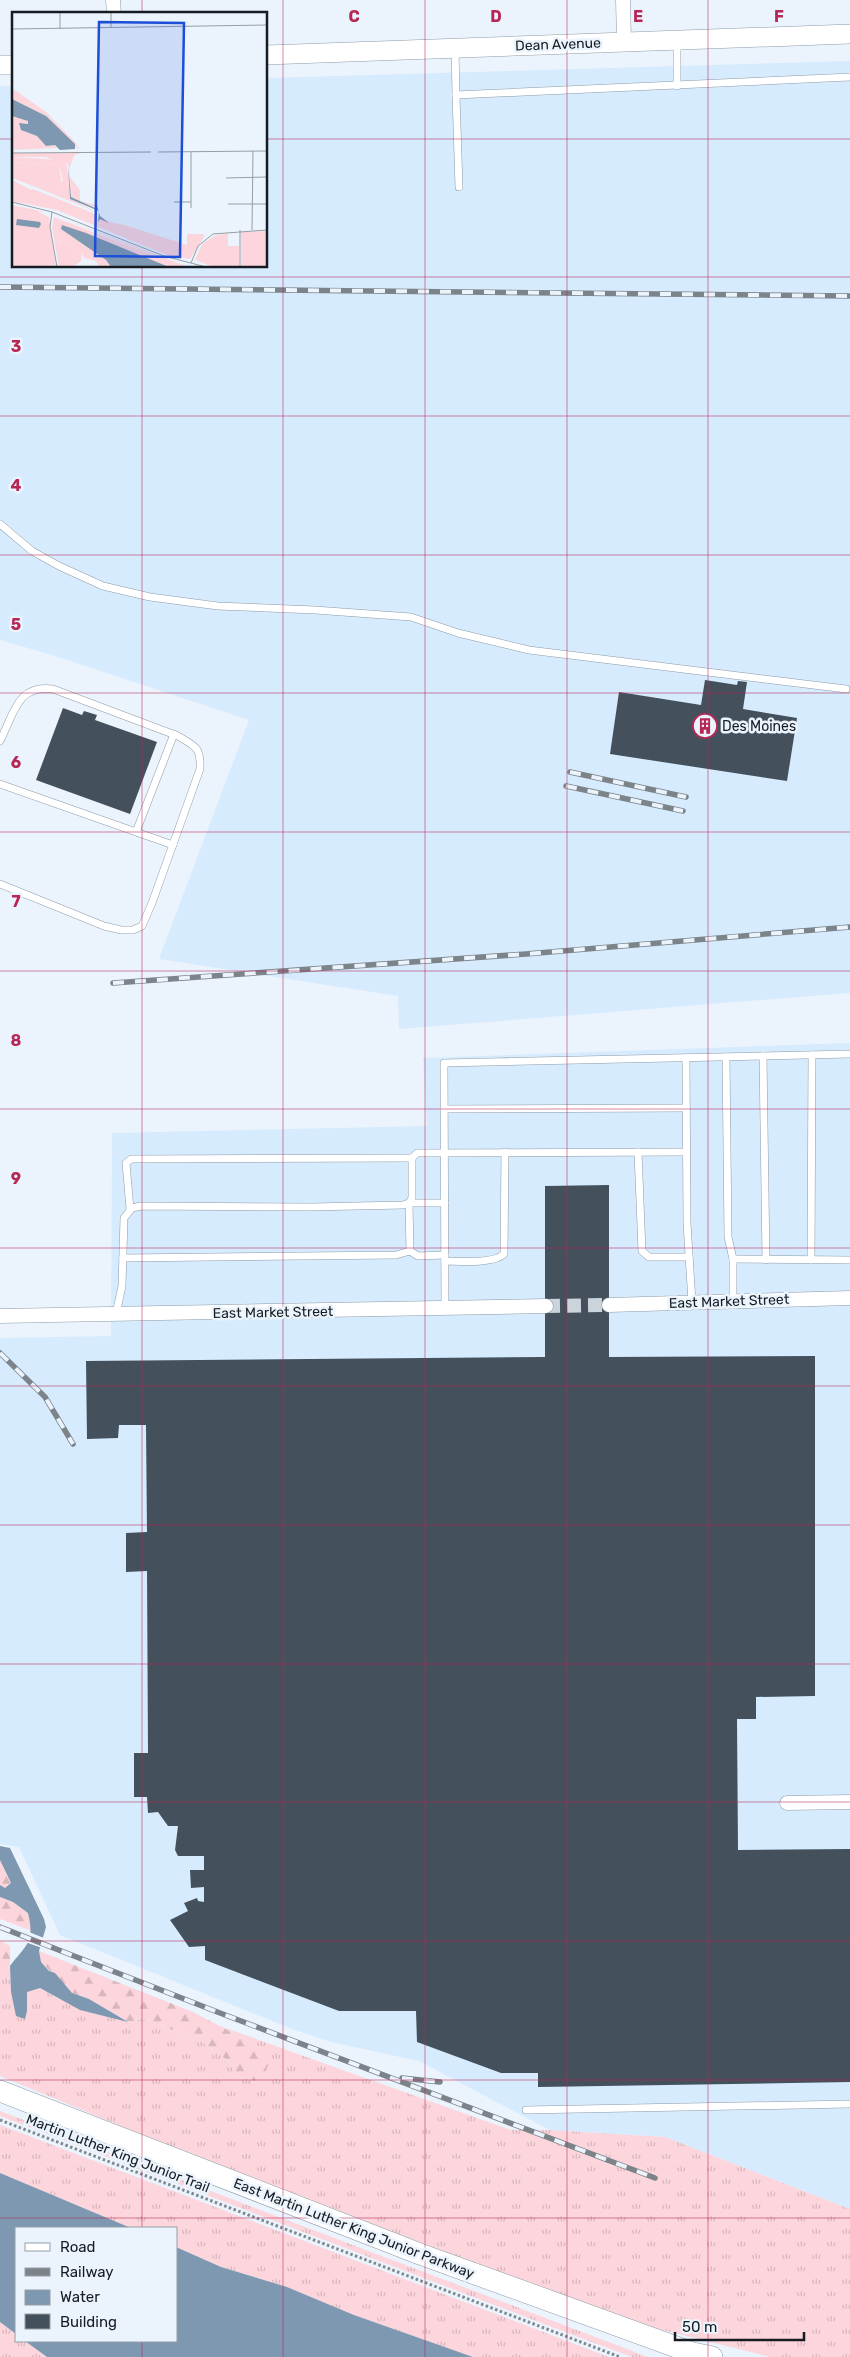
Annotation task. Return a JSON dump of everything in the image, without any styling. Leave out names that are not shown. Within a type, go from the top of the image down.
[{"type":"main road","name":"East Martin Luther King Junior Parkway","points":[[0,2091],[420,2254],[693,2352],[712,2357]]},
{"type":"street","points":[[623,0],[624,41]]},
{"type":"street","name":"Dean Avenue","points":[[268,55],[850,34]]},
{"type":"street","name":"East Market Street","points":[[609,1304],[850,1298]]},
{"type":"street","name":"East Market Street","points":[[0,1316],[546,1306]]},
{"type":"street","points":[[787,1803],[850,1802]]},
{"type":"lane","points":[[677,39],[677,86]]},
{"type":"lane","points":[[455,48],[459,187]]},
{"type":"lane","points":[[456,95],[850,77]]},
{"type":"lane","points":[[0,524],[32,551],[59,566],[103,586],[150,597],[218,606],[315,610],[411,618],[458,633],[529,650],[846,689]]},
{"type":"lane","points":[[0,741],[23,694],[33,689],[44,688],[53,689],[174,734],[196,746],[201,757],[200,768],[142,926],[133,930],[120,930],[104,926],[0,884]]},
{"type":"lane","points":[[136,832],[174,734]]},
{"type":"lane","points":[[0,784],[173,845]]},
{"type":"lane","points":[[445,1309],[444,1063],[850,1054]]},
{"type":"lane","points":[[812,1055],[812,1260]]},
{"type":"lane","points":[[763,1056],[766,1260]]},
{"type":"lane","points":[[726,1057],[728,1237],[734,1259],[733,1301]]},
{"type":"lane","points":[[686,1058],[686,1152],[692,1302]]},
{"type":"lane","points":[[444,1109],[686,1108]]},
{"type":"lane","points":[[116,1314],[122,1286],[124,1218],[130,1209],[126,1163],[131,1159],[412,1158],[417,1153],[444,1152],[686,1152]]},
{"type":"lane","points":[[123,1258],[386,1255],[410,1251],[418,1256],[488,1260],[500,1258],[504,1254],[505,1152]]},
{"type":"lane","points":[[638,1152],[642,1250],[649,1257],[689,1257]]},
{"type":"lane","points":[[410,1251],[408,1203],[413,1192],[412,1158]]},
{"type":"lane","points":[[130,1209],[141,1206],[311,1207],[445,1203]]},
{"type":"lane","points":[[734,1259],[850,1260]]},
{"type":"lane","points":[[526,2110],[850,2104]]},
{"type":"path","name":"Martin Luther King Junior Trail","points":[[0,2120],[620,2357]]},
{"type":"shaded area","points":[[850,61],[850,993],[399,1029],[398,996],[159,959],[249,720],[52,655],[0,640],[0,86],[12,86],[12,268],[268,268],[268,78]]},
{"type":"shaded area","points":[[850,1043],[850,2209],[665,2137],[550,2130],[419,2061],[331,2042],[292,2029],[60,1935],[19,1847],[0,1844],[0,1338],[111,1336],[112,1133],[427,1126],[423,1058]]},
{"type":"green space","points":[[0,1860],[11,1883],[5,1888],[0,1885]]},
{"type":"green space","points":[[0,1897],[13,1902],[28,1913],[32,1931],[0,1919]]},
{"type":"green space","points":[[0,1941],[10,1946],[10,1966],[0,1983]]},
{"type":"green space","points":[[39,1951],[193,2012],[262,2048],[270,2060],[265,2073],[255,2081],[237,2076],[227,2060],[196,2038],[142,2019],[128,2022],[89,1999],[72,1993],[41,1962]]},
{"type":"green space","points":[[10,1966],[11,1992],[27,2011],[27,1991],[40,1988],[59,1999],[128,2022],[142,2019],[196,2038],[227,2060],[237,2076],[255,2081],[265,2073],[262,2048],[220,2026],[511,2130],[550,2130],[665,2137],[850,2209],[850,2357],[770,2357],[627,2321],[181,2151],[0,2076],[0,1983]]},
{"type":"green space","points":[[0,2111],[648,2357],[632,2357],[570,2334],[0,2116]]},
{"type":"green space","points":[[0,2125],[609,2357],[473,2357],[354,2315],[287,2287],[221,2267],[178,2248],[178,2227],[129,2227],[0,2173]]},
{"type":"green space","points":[[0,2322],[15,2333],[15,2342],[26,2342],[47,2357],[0,2357]]},
{"type":"water","points":[[0,1846],[10,1848],[44,1919],[46,1927],[39,1951],[41,1962],[49,1971],[55,1973],[72,1993],[89,1999],[128,2022],[80,2010],[40,1988],[27,1992],[25,2019],[16,2016],[11,1992],[10,1966],[28,1942],[31,1930],[28,1913],[13,1902],[0,1897],[0,1885],[5,1888],[11,1883],[0,1860]]},
{"type":"water","points":[[0,2173],[129,2227],[15,2227],[15,2333],[0,2322]]},
{"type":"water","points":[[178,2248],[221,2267],[287,2287],[354,2315],[473,2357],[47,2357],[26,2342],[178,2342]]},
{"type":"pier","points":[[29,1932],[44,1938],[42,1948],[25,1942]]},
{"type":"building","name":"Des Moines","points":[[705,680],[737,685],[738,681],[747,682],[743,709],[797,718],[787,781],[610,754],[619,692],[701,705]]},
{"type":"building","points":[[63,708],[82,715],[84,711],[97,715],[95,720],[157,742],[130,814],[36,780]]},
{"type":"building","points":[[609,1185],[609,1357],[815,1356],[815,1696],[756,1697],[756,1719],[737,1719],[738,1850],[850,1849],[850,2082],[538,2087],[538,2073],[501,2073],[417,2042],[416,2011],[339,2011],[205,1960],[205,1946],[189,1947],[170,1920],[188,1911],[184,1903],[197,1898],[198,1901],[204,1902],[204,1887],[191,1888],[190,1870],[204,1870],[204,1856],[178,1856],[175,1850],[178,1826],[168,1826],[158,1812],[148,1813],[147,1797],[134,1797],[134,1753],[148,1753],[147,1571],[126,1572],[126,1533],[147,1532],[146,1425],[119,1425],[118,1438],[87,1439],[86,1361],[545,1357],[545,1186]]},
{"type":"tunnel","points":[[546,1306],[609,1305]]},
{"type":"railway","points":[[0,287],[850,296]]},
{"type":"railway","points":[[570,772],[686,797]]},
{"type":"railway","points":[[566,786],[683,811]]},
{"type":"railway","points":[[113,983],[526,954],[850,927]]},
{"type":"railway","points":[[0,1353],[45,1397],[73,1444]]},
{"type":"railway","points":[[0,1927],[220,2013],[655,2178]]},
{"type":"railway","points":[[402,2078],[440,2082]]},
{"type":"place","name":"Des Moines","points":[[705,726]]}]
